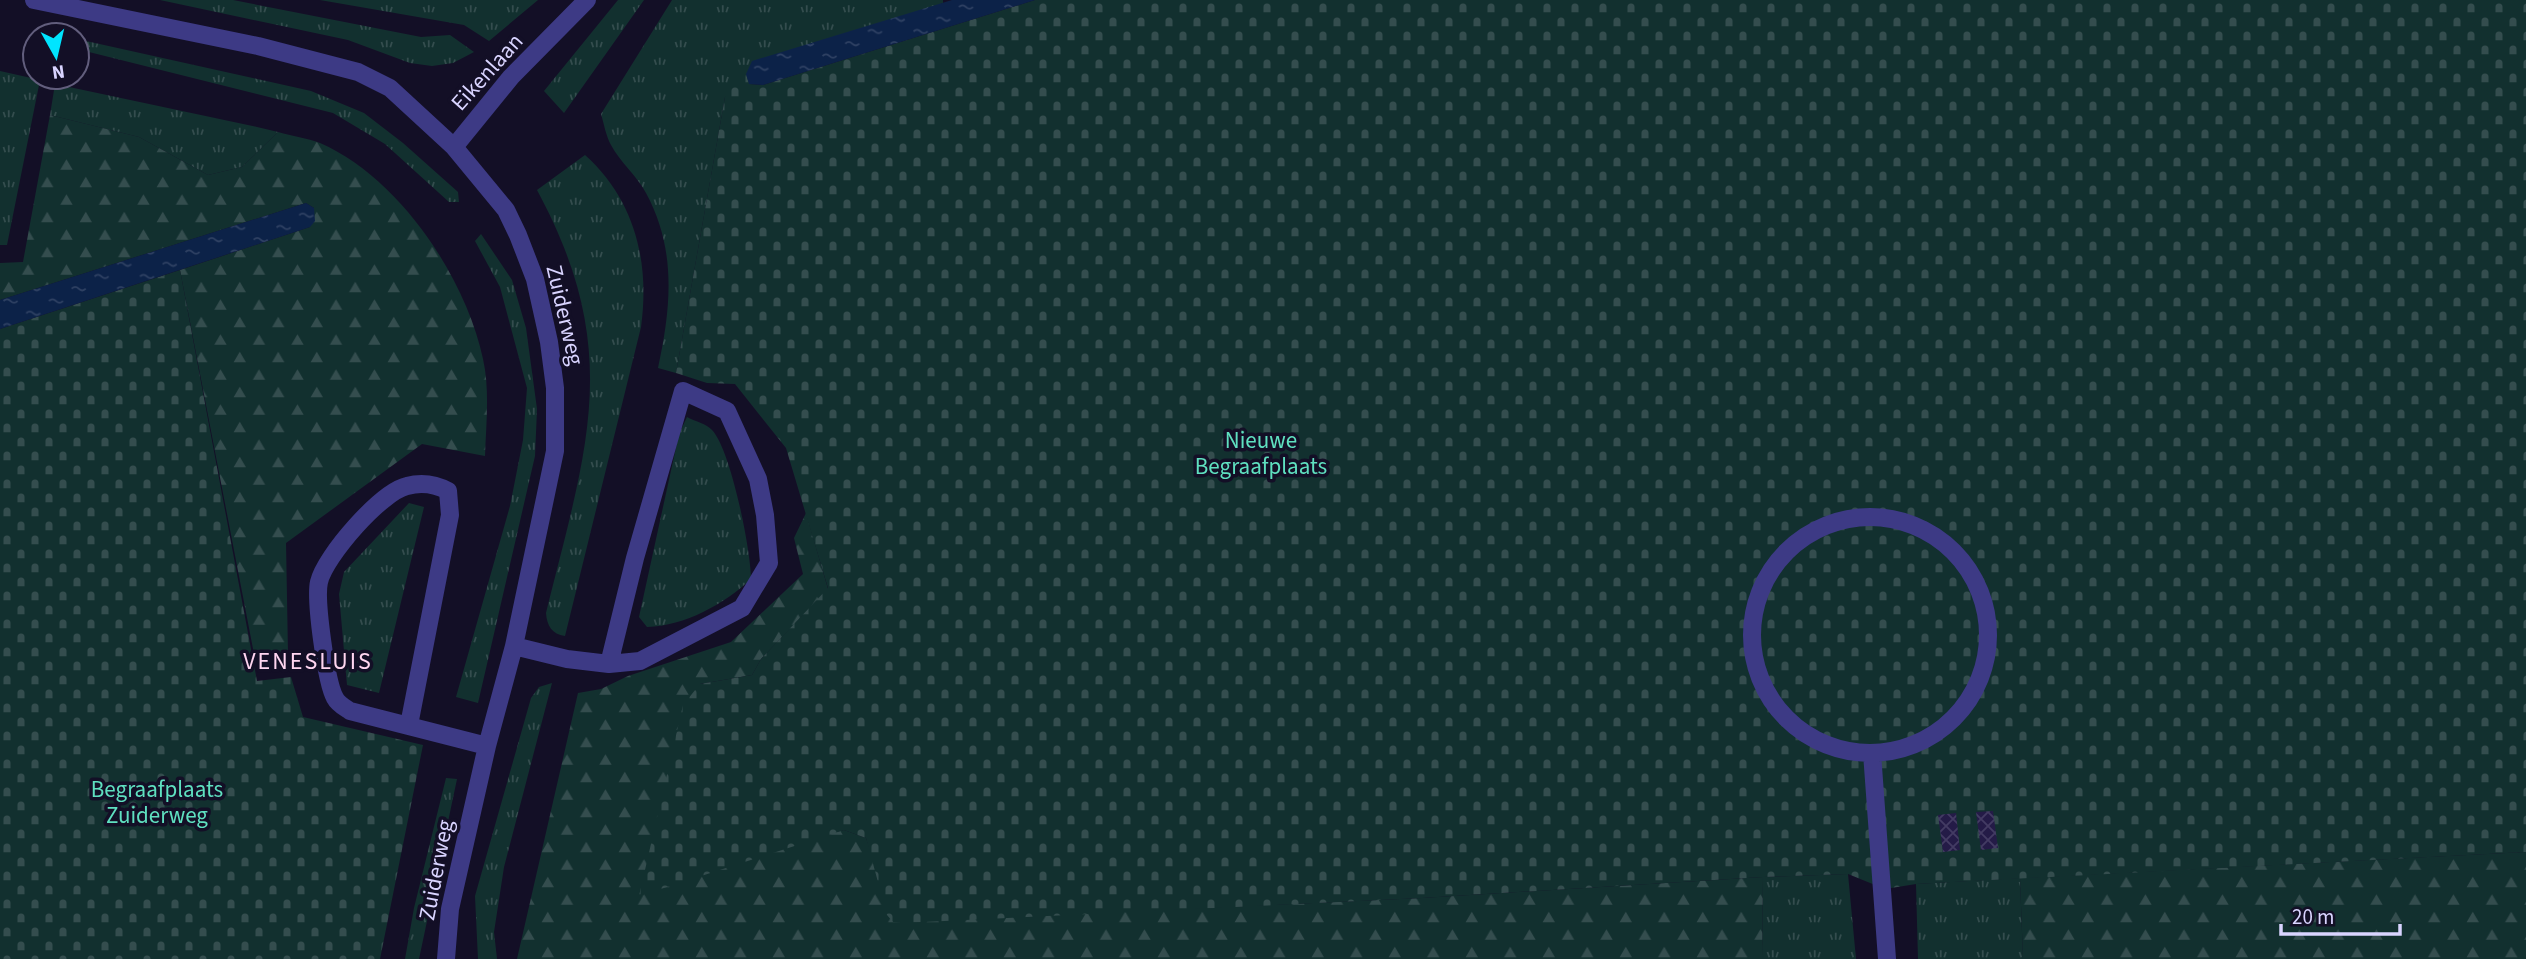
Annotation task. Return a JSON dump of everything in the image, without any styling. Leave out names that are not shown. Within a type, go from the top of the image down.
[{"type":"street","name":"Zuiderweg","points":[[34,0],[258,46],[358,72],[390,88],[453,147],[506,211],[518,235],[542,308],[555,388],[555,452],[514,646],[487,746],[450,909],[446,959]]},
{"type":"street","name":"Eikenlaan","points":[[453,147],[511,77],[587,0]]},
{"type":"street","points":[[514,646],[567,659],[609,664],[640,661],[742,608],[769,564],[765,515],[758,479],[727,411],[683,391],[635,558],[609,664]]},
{"type":"street","points":[[409,725],[450,515],[448,491],[435,484],[406,486],[387,496],[330,557],[318,583],[326,665],[338,703],[350,711],[487,746]]},
{"type":"street","points":[[1860,517],[1901,520],[1938,538],[1962,560],[1979,588],[1988,621],[1984,670],[1959,714],[1934,735],[1904,748],[1872,753],[1840,750],[1810,738],[1785,718],[1766,694],[1751,636],[1753,611],[1773,564],[1797,541],[1827,524],[1860,517]]},
{"type":"street","points":[[1872,753],[1887,959]]},
{"type":"green space","points":[[160,0],[233,0],[421,37],[450,35],[474,52],[453,63],[432,66],[410,63],[348,40]]},
{"type":"green space","points":[[320,0],[538,0],[489,41],[464,25]]},
{"type":"green space","points":[[618,0],[644,0],[564,113],[544,91]]},
{"type":"green space","points":[[672,0],[943,0],[943,3],[749,84],[725,97],[676,373],[658,368],[668,301],[667,258],[663,236],[646,193],[611,145],[601,114]]},
{"type":"green space","name":"Nieuwe Begraafplaats","points":[[1035,0],[2526,0],[2526,852],[1916,884],[1885,889],[1848,874],[902,923],[893,922],[887,915],[866,838],[844,830],[639,896],[683,705],[700,684],[752,675],[761,659],[828,588],[786,448],[735,384],[707,383],[676,373],[725,97],[733,79],[746,74],[749,84],[763,85]]},
{"type":"green space","points":[[91,42],[311,91],[364,113],[403,143],[458,192],[459,202],[449,202],[385,144],[333,113],[91,52]]},
{"type":"green space","points":[[0,71],[21,76],[21,91],[38,91],[7,245],[0,245]]},
{"type":"green space","points":[[54,91],[88,91],[278,132],[242,167],[208,175],[139,137],[50,115]]},
{"type":"green space","points":[[50,115],[139,137],[208,175],[242,167],[278,132],[320,143],[349,159],[402,205],[425,233],[461,296],[474,328],[485,371],[485,456],[422,444],[286,543],[288,654],[255,659],[180,270],[310,227],[314,208],[306,203],[0,300],[0,263],[23,262]]},
{"type":"green space","points":[[585,155],[616,192],[627,212],[640,256],[643,303],[641,327],[565,636],[551,629],[546,613],[584,449],[590,400],[589,351],[581,301],[564,248],[537,190]]},
{"type":"green space","points":[[481,234],[512,280],[526,328],[537,409],[535,456],[478,703],[456,697],[510,506],[523,440],[527,388],[500,287],[475,241]]},
{"type":"green space","name":"Begraafplaats Zuiderweg","points":[[180,270],[257,681],[291,677],[303,717],[423,745],[380,959],[0,959],[0,329]]},
{"type":"green space","points":[[687,417],[712,430],[726,458],[744,525],[751,579],[729,597],[703,612],[675,623],[647,627],[639,617],[679,434]]},
{"type":"green space","points":[[409,503],[424,507],[379,693],[347,685],[339,594],[344,572]]},
{"type":"green space","points":[[806,513],[828,589],[761,659],[752,675],[700,684],[829,834],[844,830],[866,838],[894,922],[1422,898],[1763,877],[1762,959],[517,959],[578,693],[601,689],[628,676],[731,642],[803,574],[794,538]]},
{"type":"green space","points":[[552,683],[504,867],[494,932],[497,959],[478,959],[475,896],[531,698],[539,687]]},
{"type":"green space","points":[[446,778],[457,779],[419,959],[405,959],[414,908]]},
{"type":"green space","points":[[2526,852],[2526,959],[2023,959],[2020,878]]},
{"type":"green space","points":[[1848,874],[1856,959],[1762,959],[1763,877]]},
{"type":"green space","points":[[2020,878],[2023,959],[1918,959],[1916,884]]},
{"type":"water","points":[[952,0],[1035,0],[763,85],[749,84],[746,74],[752,61]]},
{"type":"water","points":[[306,203],[314,208],[315,221],[310,227],[0,329],[0,300]]},
{"type":"building","points":[[1993,811],[1998,848],[1981,850],[1976,812]]},
{"type":"building","points":[[1956,813],[1960,850],[1943,852],[1938,815]]},
{"type":"district","name":"VENESLUIS","points":[[308,661]]}]
